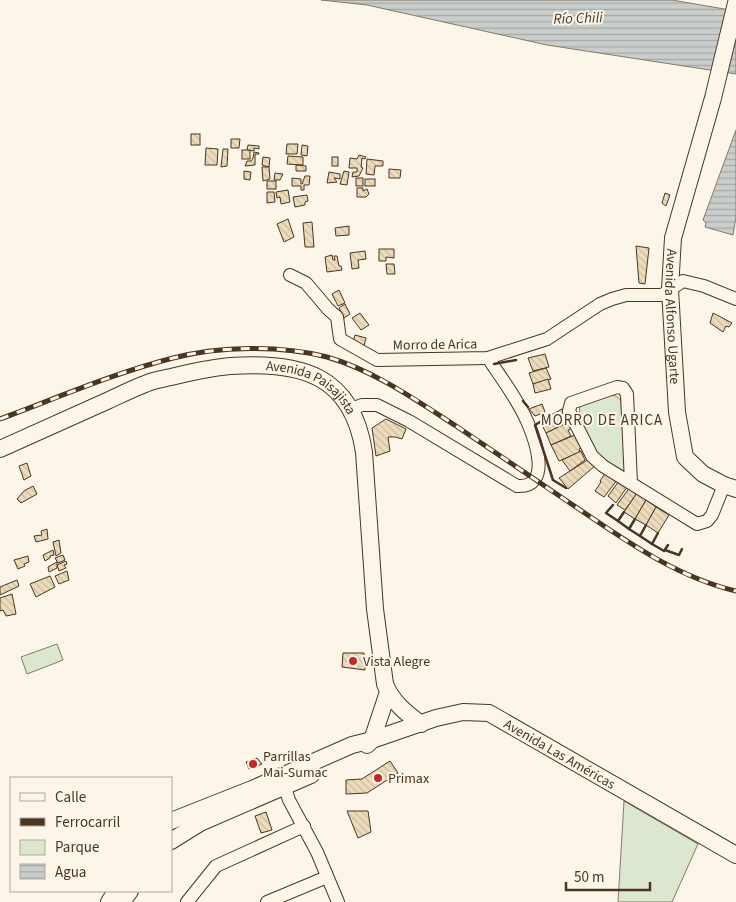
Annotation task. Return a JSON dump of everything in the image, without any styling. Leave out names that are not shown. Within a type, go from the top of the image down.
[{"type":"main road","name":"Avenida Alfonso Ugarte","points":[[730,487],[704,474],[686,457],[677,412],[670,289],[673,238],[713,98],[736,3]]},
{"type":"main road","name":"Avenida Paisajista","points":[[0,449],[146,383],[208,368],[258,364],[285,366],[306,371],[323,380],[339,393],[350,409],[361,431],[382,673],[388,692],[402,709],[421,724]]},
{"type":"main road","points":[[372,740],[388,692]]},
{"type":"main road","name":"Avenida Las Américas","points":[[172,821],[261,785],[352,745],[436,718],[463,712],[489,713],[736,855]]},
{"type":"main road","name":"Avenida Las Américas","points":[[172,839],[200,823],[285,788],[359,754],[372,740]]},
{"type":"street","name":"Morro de Arica","points":[[290,275],[306,283],[337,317],[340,339],[377,360],[488,358],[547,339],[600,304],[612,299],[626,295],[662,295],[683,281],[704,286],[736,299]]},
{"type":"street","points":[[350,409],[362,405],[377,405],[408,421],[517,486],[528,486],[535,480],[540,468],[534,442],[527,421],[515,399],[488,358]]},
{"type":"street","points":[[630,483],[627,394],[623,388],[616,387],[571,403],[569,411],[592,456],[603,466],[630,483],[696,524],[707,521],[730,487]]},
{"type":"street","points":[[285,788],[338,902]]},
{"type":"street","points":[[188,902],[216,866],[304,826]]},
{"type":"street","points":[[274,900],[327,877]]},
{"type":"green space","points":[[609,395],[616,396],[621,400],[626,471],[620,472],[597,456],[579,418],[580,405]]},
{"type":"green space","points":[[57,644],[63,660],[27,674],[21,657]]},
{"type":"green space","points":[[624,801],[698,844],[672,902],[618,902]]},
{"type":"water","name":"Río Chili","points":[[321,0],[672,0],[736,11],[736,74],[547,45],[367,5]]},
{"type":"water","points":[[736,130],[736,217],[733,235],[705,227],[706,223],[703,220]]},
{"type":"building","points":[[191,134],[200,134],[200,145],[191,145]]},
{"type":"building","points":[[231,139],[240,139],[239,148],[231,148]]},
{"type":"building","points":[[287,144],[298,144],[297,154],[286,154]]},
{"type":"building","points":[[248,145],[259,146],[259,149],[254,148],[254,151],[247,150]]},
{"type":"building","points":[[302,145],[308,146],[307,156],[301,155]]},
{"type":"building","points":[[206,148],[218,149],[217,165],[205,165]]},
{"type":"building","points":[[223,149],[228,149],[227,166],[221,167]]},
{"type":"building","points":[[242,150],[250,150],[250,159],[242,159]]},
{"type":"building","points":[[254,152],[259,153],[255,154],[255,165],[245,166],[247,161],[251,161],[253,158]]},
{"type":"building","points":[[359,155],[366,157],[365,159],[362,158],[361,167],[363,168],[359,176],[352,177],[353,172],[357,172],[357,168],[349,168],[350,158],[357,159]]},
{"type":"building","points":[[288,156],[303,157],[303,165],[287,164]]},
{"type":"building","points":[[263,157],[270,158],[269,167],[262,165]]},
{"type":"building","points":[[332,157],[338,157],[338,166],[332,166]]},
{"type":"building","points":[[367,159],[383,161],[383,166],[375,166],[374,175],[366,174]]},
{"type":"building","points":[[296,165],[306,166],[306,171],[296,171]]},
{"type":"building","points":[[262,167],[269,167],[270,179],[263,181]]},
{"type":"building","points":[[389,169],[401,170],[400,178],[389,178]]},
{"type":"building","points":[[244,171],[251,172],[250,180],[244,179]]},
{"type":"building","points":[[344,171],[349,172],[347,185],[340,184]]},
{"type":"building","points":[[329,172],[340,174],[340,179],[334,178],[337,182],[327,183]]},
{"type":"building","points":[[275,173],[283,174],[280,180],[274,180]]},
{"type":"building","points":[[305,176],[310,176],[309,185],[304,185],[304,190],[301,190],[301,186],[292,186],[292,178],[301,179],[302,184]]},
{"type":"building","points":[[356,178],[363,178],[363,186],[356,186]]},
{"type":"building","points":[[365,179],[375,179],[375,186],[365,186]]},
{"type":"building","points":[[267,181],[276,181],[276,189],[267,189]]},
{"type":"building","points":[[357,188],[363,188],[363,191],[367,189],[369,194],[366,197],[357,197]]},
{"type":"building","points":[[288,190],[290,202],[281,204],[280,197],[277,198],[276,192]]},
{"type":"building","points":[[267,192],[274,192],[275,202],[267,203]]},
{"type":"building","points":[[665,193],[670,195],[666,206],[662,203]]},
{"type":"building","points":[[307,195],[308,201],[305,202],[305,205],[295,207],[293,197]]},
{"type":"building","points":[[288,219],[294,237],[284,242],[277,224]]},
{"type":"building","points":[[312,222],[314,247],[305,247],[303,223]]},
{"type":"building","points":[[349,226],[349,235],[336,236],[335,228]]},
{"type":"building","points":[[636,246],[649,248],[645,284],[639,283]]},
{"type":"building","points":[[379,249],[394,249],[394,258],[386,257],[386,261],[379,261]]},
{"type":"building","points":[[365,251],[366,259],[358,260],[359,268],[352,269],[350,253]]},
{"type":"building","points":[[332,255],[333,260],[335,260],[334,256],[337,256],[342,270],[327,272],[325,257]]},
{"type":"building","points":[[386,264],[394,264],[395,274],[387,274]]},
{"type":"building","points":[[339,290],[345,303],[338,306],[332,294]]},
{"type":"building","points":[[345,304],[350,314],[344,318],[339,308]]},
{"type":"building","points":[[360,313],[369,325],[361,330],[352,318]]},
{"type":"building","points":[[713,313],[732,323],[729,327],[726,326],[723,332],[710,323]]},
{"type":"building","points":[[355,335],[366,338],[364,346],[353,342]]},
{"type":"building","points":[[545,354],[549,367],[533,371],[528,358]]},
{"type":"building","points":[[546,368],[551,379],[533,384],[529,373]]},
{"type":"building","points":[[548,379],[551,389],[535,393],[533,384]]},
{"type":"building","points":[[542,404],[545,412],[535,416],[529,409]]},
{"type":"building","points":[[562,409],[569,422],[546,433],[540,421]]},
{"type":"building","points":[[386,419],[406,429],[402,439],[388,437],[390,451],[376,456],[372,428]]},
{"type":"building","points":[[569,422],[573,428],[568,430],[571,436],[551,445],[546,433]]},
{"type":"building","points":[[575,435],[585,446],[579,449],[580,452],[559,461],[551,445]]},
{"type":"building","points":[[581,451],[585,460],[570,471],[562,460]]},
{"type":"building","points":[[589,459],[596,465],[568,489],[559,478]]},
{"type":"building","points":[[27,463],[31,476],[24,480],[19,466]]},
{"type":"building","points":[[606,472],[618,479],[604,497],[595,491]]},
{"type":"building","points":[[619,481],[627,487],[616,503],[608,496]]},
{"type":"building","points":[[33,486],[37,494],[21,503],[17,499],[24,491]]},
{"type":"building","points":[[630,487],[637,493],[625,510],[617,505]]},
{"type":"building","points":[[637,493],[646,500],[635,519],[624,512]]},
{"type":"building","points":[[646,500],[656,507],[646,525],[635,519]]},
{"type":"building","points":[[656,507],[669,515],[658,533],[646,525]]},
{"type":"building","points":[[47,529],[48,539],[36,542],[34,536],[42,535],[41,531]]},
{"type":"building","points":[[59,540],[61,553],[56,556],[53,542]]},
{"type":"building","points":[[53,550],[54,555],[45,561],[43,555]]},
{"type":"building","points":[[63,555],[65,560],[58,563],[55,558]]},
{"type":"building","points":[[28,556],[29,562],[18,569],[14,560]]},
{"type":"building","points":[[66,561],[67,564],[64,565],[66,568],[59,571],[57,565]]},
{"type":"building","points":[[57,562],[57,568],[49,572],[48,567]]},
{"type":"building","points":[[67,571],[69,580],[59,584],[55,576]]},
{"type":"building","points":[[50,576],[55,587],[36,597],[30,584]]},
{"type":"building","points":[[17,580],[19,586],[0,595],[0,587]]},
{"type":"building","points":[[12,594],[16,614],[6,616],[3,610],[0,611],[0,598]]},
{"type":"building","points":[[343,653],[364,653],[365,670],[342,667]]},
{"type":"building","points":[[257,758],[262,764],[249,769],[246,762]]},
{"type":"building","points":[[390,761],[398,773],[367,793],[346,794],[346,780],[362,779]]},
{"type":"building","points":[[347,811],[368,811],[371,832],[358,838]]},
{"type":"building","points":[[266,812],[272,830],[261,833],[255,816]]},
{"type":"railway","points":[[0,419],[129,371],[191,354],[250,348],[290,350],[327,357],[361,370],[410,396],[646,553],[690,575],[736,591]]},
{"type":"wall","points":[[494,364],[516,360]]},
{"type":"wall","points":[[523,401],[528,407]]},
{"type":"wall","points":[[540,422],[535,425],[553,480],[566,488]]},
{"type":"wall","points":[[613,505],[606,513],[618,521],[624,512]]},
{"type":"wall","points":[[618,521],[629,529],[635,519]]},
{"type":"wall","points":[[629,529],[640,536],[646,525]]},
{"type":"wall","points":[[640,536],[652,544],[658,533]]},
{"type":"wall","points":[[652,544],[664,551],[668,545]]},
{"type":"wall","points":[[665,550],[679,555],[682,549]]},
{"type":"place","name":"Vista Alegre","points":[[353,661]]},
{"type":"place","name":"Parrillas Mai-Sumac","points":[[253,764]]},
{"type":"place","name":"Primax","points":[[378,778]]},
{"type":"district","name":"MORRO DE ARICA","points":[[602,420]]}]
